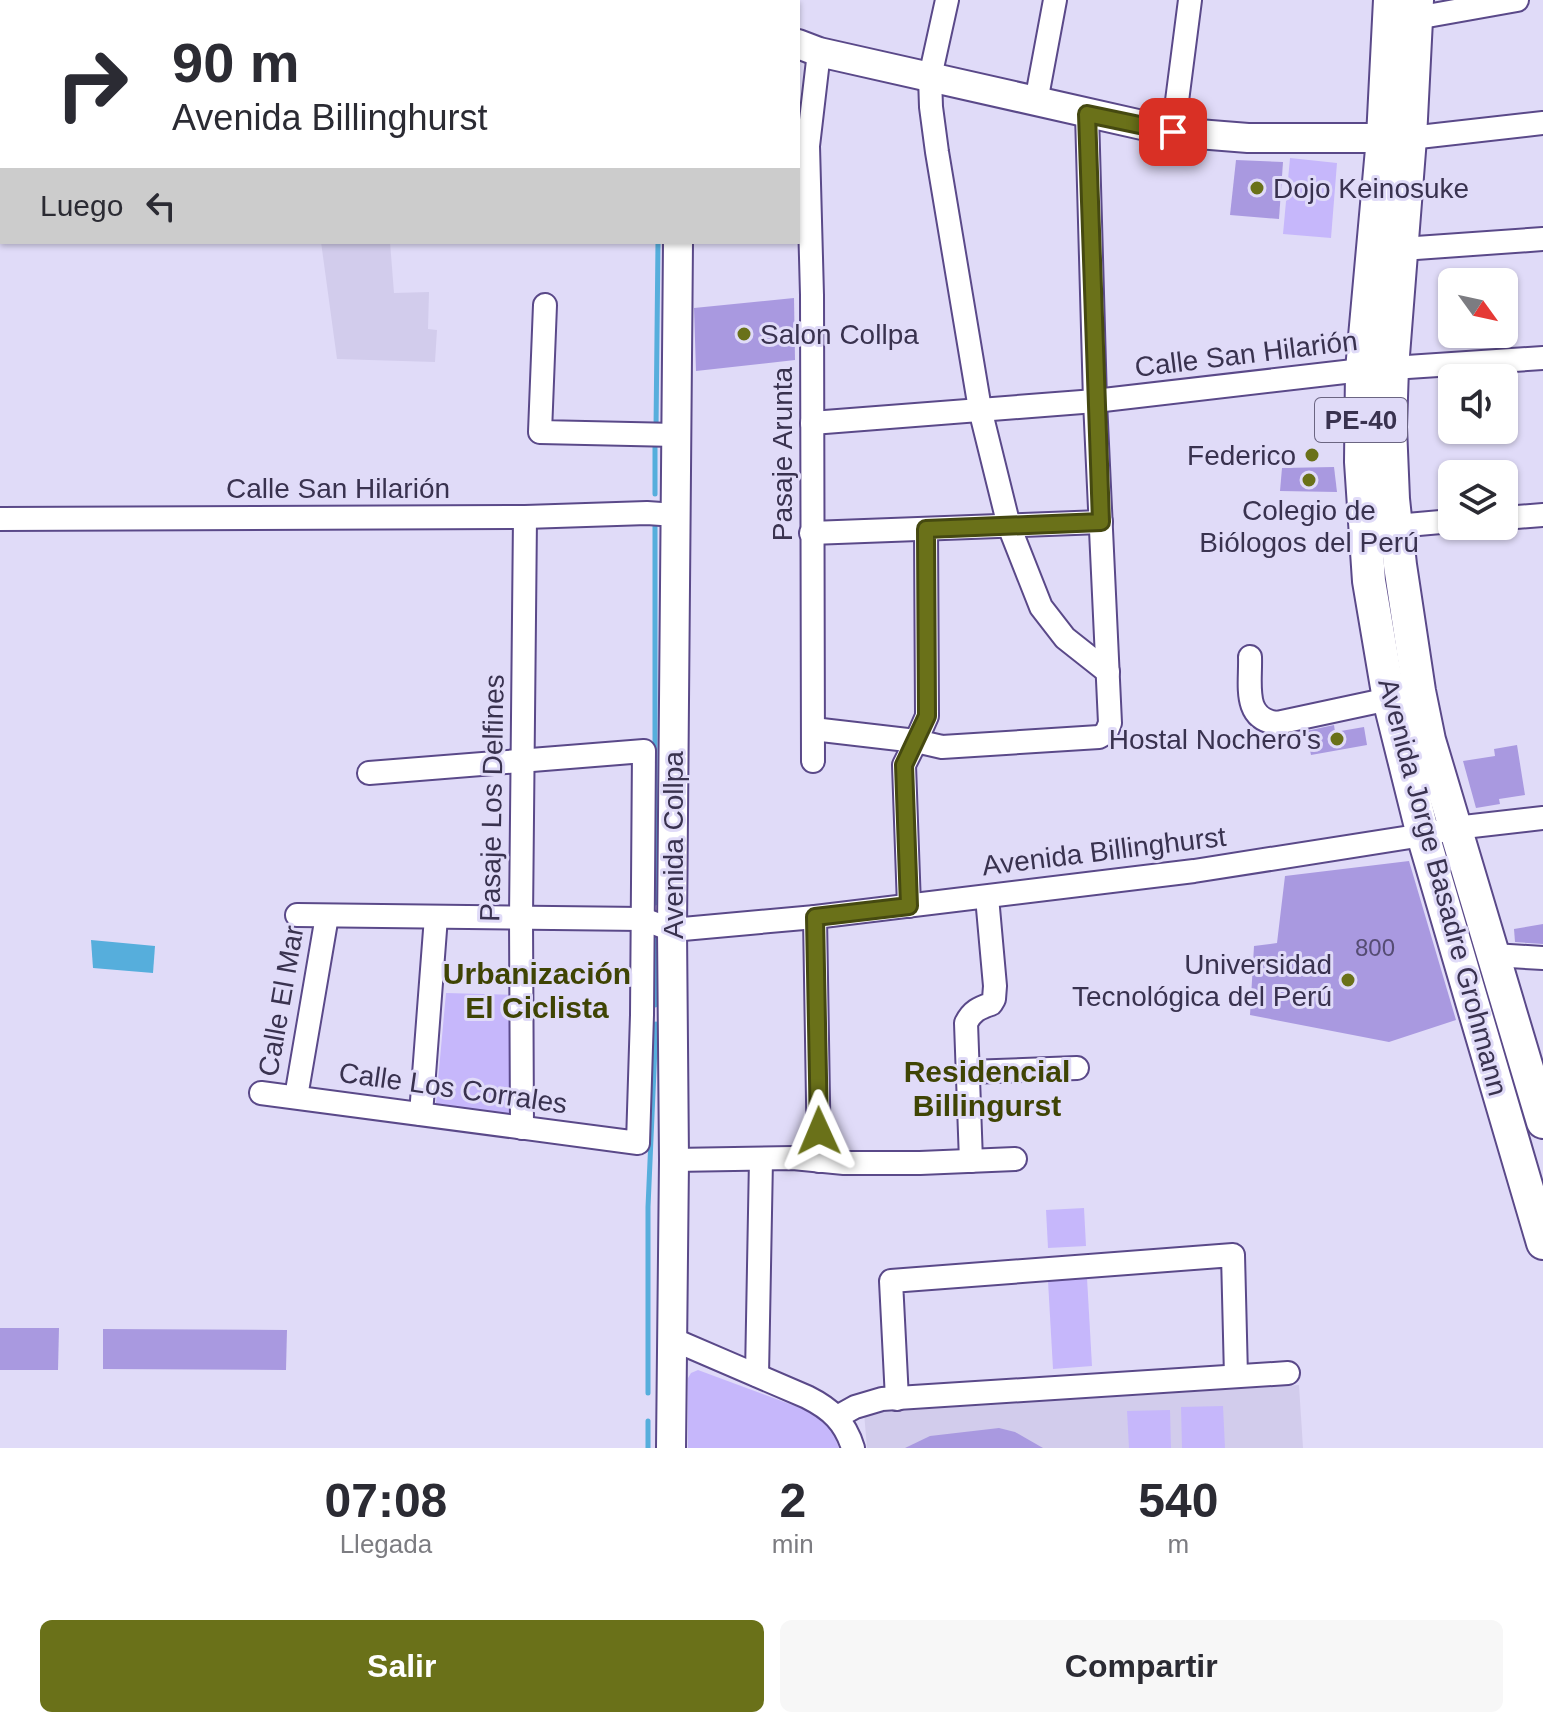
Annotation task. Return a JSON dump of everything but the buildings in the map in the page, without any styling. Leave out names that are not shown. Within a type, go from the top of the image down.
[{"type":"highway","name":"Avenida Jorge Basadre Grohmann","points":[[1407,6],[1377,369],[1391,462],[1396,526],[1419,691],[1429,740],[1543,1122]]},
{"type":"highway","name":"Avenida Jorge Basadre Grohmann","points":[[1396,138],[1402,249],[1361,462],[1365,542],[1375,621],[1389,699],[1423,835],[1458,955],[1532,1165],[1543,1243]]},
{"type":"highway","points":[[1458,955],[1493,955]]},
{"type":"main road","points":[[808,48],[1173,132],[1248,138],[1396,138]]},
{"type":"main road","name":"Avenida Collpa","points":[[671,1448],[678,244]]},
{"type":"street","points":[[947,0],[930,77],[937,152],[980,409],[1009,526],[1041,607],[1065,638],[1108,672]]},
{"type":"street","points":[[1036,102],[1055,0],[1061,0]]},
{"type":"street","points":[[1173,132],[1186,0]]},
{"type":"street","points":[[1407,6],[1517,0]]},
{"type":"street","name":"Pasaje Arunta","points":[[808,48],[813,761]]},
{"type":"street","points":[[813,729],[942,747],[1099,737],[1106,733],[1110,723],[1095,401],[1087,114]]},
{"type":"street","points":[[1396,138],[1543,123]]},
{"type":"street","points":[[1402,249],[1543,239]]},
{"type":"street","points":[[545,305],[540,432],[676,435]]},
{"type":"street","name":"Calle San Hilarión","points":[[812,423],[1095,401],[1377,369],[1543,358]]},
{"type":"street","name":"Calle San Hilarión","points":[[0,519],[676,515]]},
{"type":"street","points":[[1518,517],[1543,515]]},
{"type":"street","name":"Pasaje Los Delfines","points":[[522,1128],[525,517]]},
{"type":"street","points":[[811,533],[1101,522]]},
{"type":"street","points":[[1396,526],[1438,522]]},
{"type":"street","points":[[909,906],[904,765],[927,716],[926,529]]},
{"type":"street","points":[[1250,657],[1251,709],[1265,722],[1277,723],[1389,699]]},
{"type":"street","points":[[369,773],[644,751],[642,1015],[673,1016]]},
{"type":"street","name":"Avenida Billinghurst","points":[[672,930],[815,917],[1194,871],[1455,828],[1543,818]]},
{"type":"street","points":[[971,1161],[966,1023],[976,1009],[991,1004],[995,986],[987,897]]},
{"type":"street","points":[[297,915],[643,919],[672,930]]},
{"type":"street","name":"Calle El Mar","points":[[296,1097],[327,916]]},
{"type":"street","points":[[421,1114],[436,917]]},
{"type":"street","points":[[815,917],[819,1161]]},
{"type":"street","points":[[1493,955],[1543,958]]},
{"type":"street","name":"Calle Los Corrales","points":[[261,1093],[638,1143],[642,1015]]},
{"type":"street","points":[[968,1072],[1077,1068]]},
{"type":"street","points":[[674,1160],[793,1158],[875,1163],[1015,1159]]},
{"type":"street","points":[[757,1375],[761,1159]]},
{"type":"street","points":[[897,1399],[891,1281],[1233,1255],[1236,1376]]},
{"type":"street","points":[[672,1339],[826,1406],[849,1435],[853,1448]]},
{"type":"street","points":[[837,1417],[855,1407],[882,1399],[1288,1373]]},
{"type":"shaded area","points":[[1290,158],[1337,163],[1331,238],[1283,234]]},
{"type":"shaded area","points":[[321,244],[390,244],[394,293],[429,292],[428,329],[437,330],[435,362],[337,359]]},
{"type":"shaded area","points":[[446,993],[522,995],[520,1126],[435,1113]]},
{"type":"shaded area","points":[[1084,1208],[1086,1246],[1048,1248],[1046,1210]]},
{"type":"shaded area","points":[[1087,1278],[1092,1366],[1053,1369],[1048,1281]]},
{"type":"shaded area","points":[[698,1370],[822,1416],[830,1424],[839,1448],[688,1448],[688,1378]]},
{"type":"shaded area","points":[[1299,1385],[1303,1448],[867,1448],[864,1413]]},
{"type":"shaded area","points":[[1223,1406],[1225,1448],[1182,1448],[1181,1407]]},
{"type":"shaded area","points":[[1170,1410],[1171,1448],[1129,1448],[1127,1411]]},
{"type":"water","points":[[91,940],[155,946],[153,973],[93,968]]},
{"type":"waterway","points":[[656,429],[658,244]]},
{"type":"waterway","points":[[655,439],[655,494]]},
{"type":"waterway","points":[[655,521],[655,903]]},
{"type":"waterway","points":[[655,932],[655,1005]]},
{"type":"waterway","points":[[648,1393],[648,1207],[656,1024]]},
{"type":"waterway","points":[[648,1421],[648,1448]]},
{"type":"place","name":"Dojo Keinosuke","points":[[1257,188]]},
{"type":"place","name":"Salon Collpa","points":[[744,334]]},
{"type":"place","name":"Federico","points":[[1312,455]]},
{"type":"place","name":"Colegio de Biólogos del Perú","points":[[1309,480]]},
{"type":"place","name":"Hostal Nochero's","points":[[1337,739]]},
{"type":"place","name":"Universidad Tecnológica del Perú","points":[[1348,980]]},
{"type":"district","name":"Urbanización El Ciclista","points":[[537,990]]},
{"type":"district","name":"Residencial Billingurst","points":[[987,1088]]},
{"type":"route","points":[[819,1131],[815,917],[909,906],[904,765],[927,716],[926,529],[1101,522],[1087,114],[1173,132]]}]
